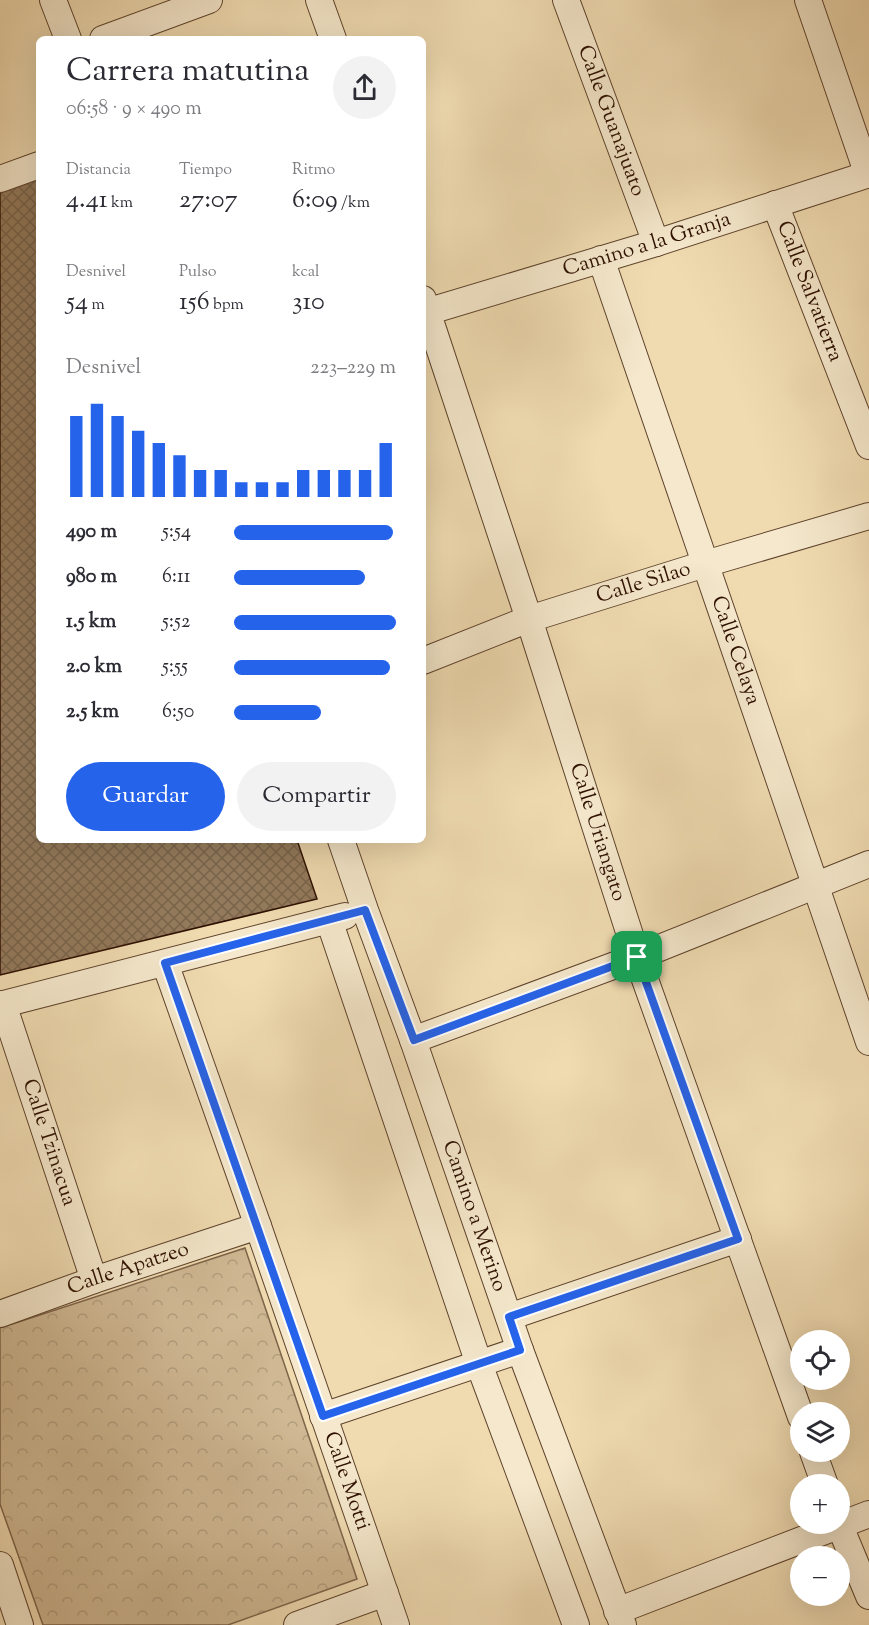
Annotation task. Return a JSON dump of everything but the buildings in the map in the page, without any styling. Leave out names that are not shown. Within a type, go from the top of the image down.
[{"type":"street","points":[[53,0],[67,36]]},
{"type":"street","points":[[111,36],[209,0]]},
{"type":"street","points":[[319,0],[332,36]]},
{"type":"street","name":"Calle Guanajuato","points":[[566,0],[656,243]]},
{"type":"street","points":[[808,0],[869,174]]},
{"type":"street","points":[[0,179],[36,166]]},
{"type":"street","name":"Camino a la Granja","points":[[426,307],[656,243],[869,174]]},
{"type":"street","name":"Calle Salvatierra","points":[[775,204],[869,446]]},
{"type":"street","name":"Calle Celaya","points":[[601,259],[869,1042]]},
{"type":"street","name":"Calle Uriangato","points":[[426,314],[529,619],[637,957],[796,1402]]},
{"type":"street","name":"Calle Silao","points":[[426,660],[529,619],[869,516]]},
{"type":"street","name":"Camino a Merino","points":[[342,843],[414,1040],[520,1350],[620,1618]]},
{"type":"street","points":[[414,1040],[637,957],[869,864]]},
{"type":"street","points":[[2,1004],[365,910]]},
{"type":"street","points":[[329,920],[479,1364],[576,1625]]},
{"type":"street","name":"Calle Motti","points":[[165,963],[396,1625]]},
{"type":"street","name":"Calle Tzinacua","points":[[2,1004],[94,1280]]},
{"type":"street","name":"Calle Apatzeo","points":[[0,1314],[94,1280],[258,1226]]},
{"type":"street","points":[[509,1317],[738,1239]]},
{"type":"street","points":[[323,1416],[520,1350]]},
{"type":"street","points":[[850,1521],[869,1514]]},
{"type":"street","points":[[620,1618],[818,1534]]},
{"type":"street","points":[[843,1534],[869,1596]]},
{"type":"street","points":[[0,1565],[20,1625]]},
{"type":"street","points":[[297,1625],[385,1593]]},
{"type":"green space","points":[[245,1248],[357,1579],[228,1625],[43,1625],[0,1504],[0,1328]]},
{"type":"route","points":[[365,910],[414,1040],[637,957],[738,1239],[509,1317],[520,1350],[323,1416],[165,963],[365,910]]}]
